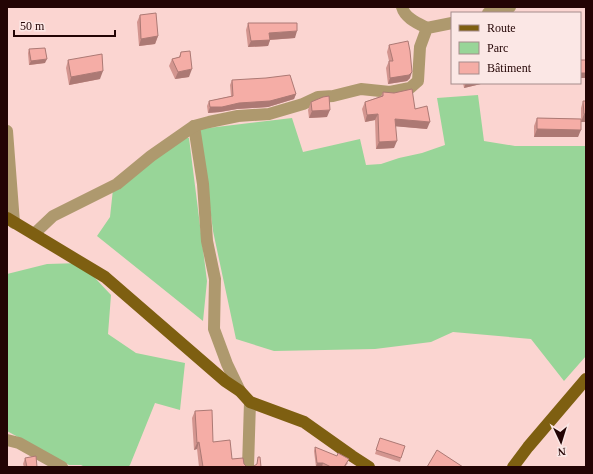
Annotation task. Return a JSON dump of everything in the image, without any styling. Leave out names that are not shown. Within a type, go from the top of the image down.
[{"type":"main road","points":[[11,220],[105,277],[250,402],[304,422],[369,467]]},
{"type":"main road","points":[[513,467],[528,447],[586,379]]},
{"type":"street","points":[[402,7],[408,18],[426,28],[451,23]]},
{"type":"street","points":[[492,12],[510,7]]},
{"type":"street","points":[[34,234],[53,216],[117,184],[151,156],[194,126],[238,116],[269,114],[303,104],[318,97],[334,96],[361,89],[390,92],[410,88],[418,81],[420,47],[426,28]]},
{"type":"street","points":[[194,126],[203,184],[207,241],[215,279],[214,329],[227,364],[240,392]]},
{"type":"street","points":[[7,132],[11,220]]},
{"type":"street","points":[[248,467],[250,402]]},
{"type":"street","points":[[7,440],[19,444],[62,467]]},
{"type":"green space","points":[[478,95],[484,141],[515,146],[586,146],[586,356],[564,381],[531,339],[453,332],[431,342],[375,349],[274,351],[236,339],[213,231],[200,129],[292,118],[303,152],[360,139],[366,165],[381,164],[445,145],[437,98]]},
{"type":"green space","points":[[182,137],[189,138],[207,281],[203,321],[97,236],[110,217],[113,189]]},
{"type":"green space","points":[[81,263],[111,295],[108,334],[136,353],[185,363],[180,410],[155,403],[128,467],[85,467],[81,465],[69,465],[7,431],[7,274],[47,264]]},
{"type":"building","points":[[156,13],[158,36],[141,39],[140,15]]},
{"type":"building","points":[[248,23],[297,23],[297,31],[269,33],[270,40],[251,41]]},
{"type":"building","points":[[408,41],[412,72],[409,75],[390,78],[389,61],[393,61],[389,45]]},
{"type":"building","points":[[45,48],[47,59],[31,61],[29,49]]},
{"type":"building","points":[[190,51],[192,69],[178,72],[172,59],[180,57],[181,52]]},
{"type":"building","points":[[102,54],[103,71],[71,77],[68,60]]},
{"type":"building","points":[[581,60],[586,60],[586,73],[581,73]]},
{"type":"building","points":[[290,75],[296,94],[270,101],[210,107],[209,101],[233,96],[232,80]]},
{"type":"building","points":[[412,89],[415,109],[427,106],[430,122],[395,119],[397,141],[379,142],[378,114],[367,115],[365,102],[383,96],[383,92],[394,93]]},
{"type":"building","points":[[329,96],[330,110],[312,111],[311,102]]},
{"type":"building","points":[[583,101],[586,101],[586,114],[584,114]]},
{"type":"building","points":[[537,118],[581,119],[581,130],[537,129]]},
{"type":"building","points":[[212,410],[213,442],[230,440],[232,459],[243,458],[244,464],[247,467],[203,467],[199,442],[197,443],[195,411]]},
{"type":"building","points":[[380,438],[405,446],[401,458],[376,450]]},
{"type":"building","points":[[315,447],[337,456],[338,453],[349,459],[344,467],[331,467],[323,463],[317,463]]},
{"type":"building","points":[[437,450],[463,467],[427,467]]},
{"type":"building","points":[[36,456],[37,467],[27,467],[25,458]]},
{"type":"building","points":[[258,457],[260,457],[261,467],[252,467],[257,464]]}]
